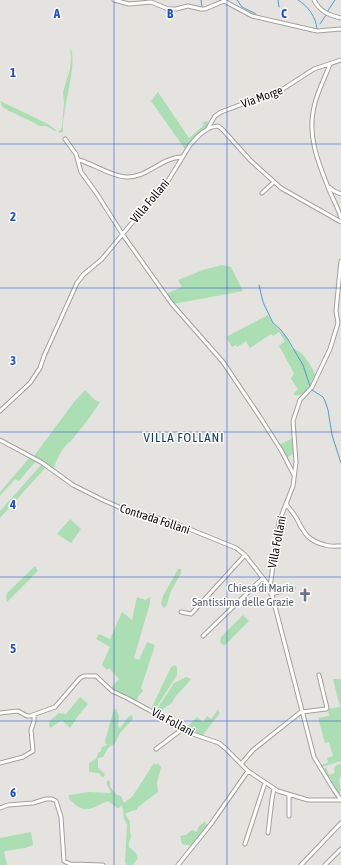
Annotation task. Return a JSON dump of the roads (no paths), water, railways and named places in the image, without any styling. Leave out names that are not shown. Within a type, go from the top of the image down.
[{"type":"street","points":[[114,0],[129,4],[151,2],[168,9],[188,6],[205,9],[224,1],[252,16],[317,31],[341,29]]},
{"type":"street","points":[[314,0],[326,14],[341,18]]},
{"type":"street","name":"Via Morge","points":[[208,128],[216,116],[222,112],[283,89],[314,69],[341,60]]},
{"type":"street","points":[[330,64],[316,100],[312,120],[313,146],[327,186],[339,210],[341,218]]},
{"type":"street","points":[[208,128],[218,126],[251,161],[281,188],[322,213],[341,222]]},
{"type":"street","name":"Villa Follani","points":[[0,411],[30,383],[40,368],[77,283],[83,275],[102,259],[167,184],[182,157],[196,138],[208,128]]},
{"type":"street","points":[[65,139],[79,160],[81,172],[97,194],[122,235],[180,314],[199,333],[223,362],[281,450],[294,475]]},
{"type":"street","points":[[79,160],[126,177],[141,175],[169,159],[182,157]]},
{"type":"street","points":[[262,193],[274,182]]},
{"type":"street","points":[[327,186],[334,192],[341,194]]},
{"type":"street","name":"Villa Follani","points":[[341,261],[336,311],[338,323],[330,349],[318,377],[312,387],[300,400],[294,416],[293,427],[296,462],[293,486],[279,522],[270,587],[314,757],[341,800]]},
{"type":"street","name":"Contrada Follani","points":[[0,440],[41,462],[72,484],[103,500],[130,512],[172,522],[236,548],[245,555],[270,587]]},
{"type":"street","points":[[286,504],[297,519],[299,526],[306,535],[315,542],[327,546],[341,546]]},
{"type":"street","points":[[181,612],[191,614],[245,555]]},
{"type":"street","points":[[203,636],[263,578]]},
{"type":"street","points":[[271,594],[293,588]]},
{"type":"street","points":[[241,764],[253,750],[302,711],[327,708],[319,675]]},
{"type":"street","name":"Via Follani","points":[[34,715],[55,707],[80,678],[84,676],[96,676],[112,691],[144,707],[181,730],[219,743],[226,748],[248,771],[274,789],[308,800],[341,800]]},
{"type":"street","points":[[0,713],[18,711],[27,716],[34,715],[31,730],[33,751],[23,757],[0,763]]},
{"type":"street","points":[[156,749],[181,730]]},
{"type":"street","points":[[178,865],[211,824],[248,771]]},
{"type":"street","points":[[245,844],[265,783]]},
{"type":"street","points":[[268,833],[274,789]]},
{"type":"street","points":[[289,795],[289,816]]},
{"type":"street","points":[[0,808],[52,799],[56,802],[61,817],[64,861],[70,864],[103,865]]},
{"type":"street","points":[[301,865],[341,823]]},
{"type":"street","points":[[326,865],[341,849]]},
{"type":"waterway","points":[[201,0],[202,7]]},
{"type":"waterway","points":[[237,0],[242,7],[256,14]]},
{"type":"waterway","points":[[278,0],[279,7]]},
{"type":"waterway","points":[[298,0],[311,12],[317,29]]},
{"type":"waterway","points":[[327,12],[335,0]]},
{"type":"waterway","points":[[320,24],[326,15]]},
{"type":"waterway","points":[[259,285],[263,302],[273,323],[287,338],[303,365],[310,386]]},
{"type":"waterway","points":[[312,390],[323,397],[325,401],[332,435],[341,463]]},
{"type":"place","name":"Chiesa di Maria Santissima delle Grazie","points":[[305,595]]},
{"type":"district","name":"VILLA FOLLANI","points":[[184,437]]}]
